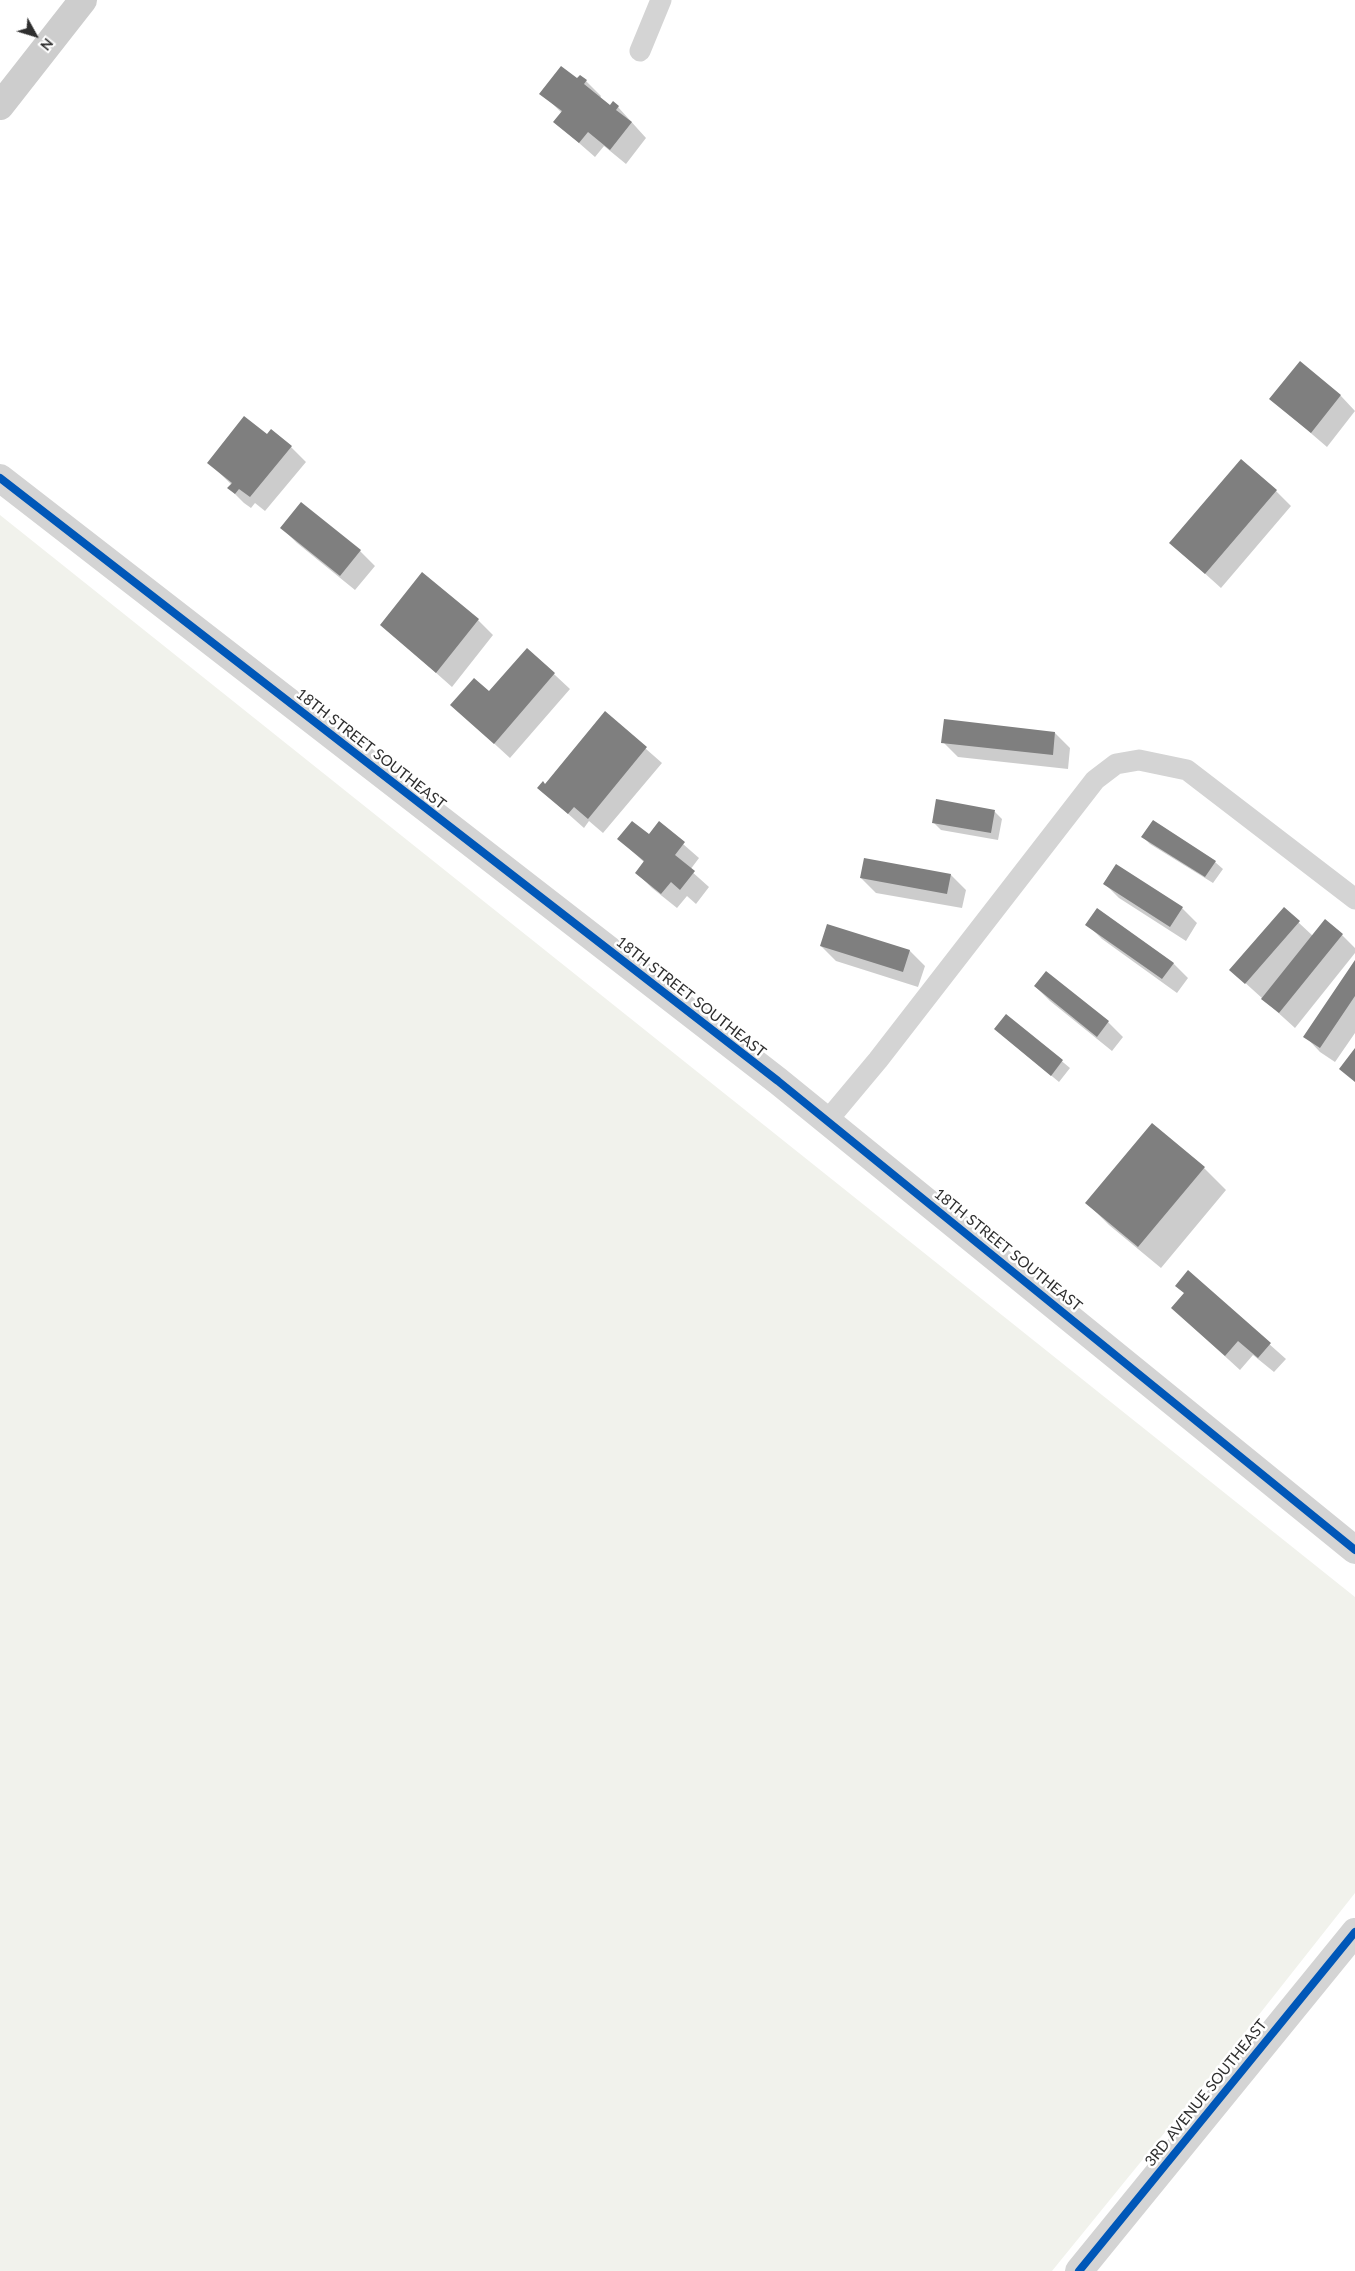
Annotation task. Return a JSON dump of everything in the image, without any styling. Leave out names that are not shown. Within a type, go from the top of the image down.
[{"type":"main road","points":[[0,106],[83,0]]},
{"type":"street","name":"18TH STREET SOUTHEAST","points":[[0,478],[827,1121],[1355,1550]]},
{"type":"street","name":"3RD AVENUE SOUTHEAST","points":[[1079,2271],[1355,1932]]},
{"type":"lane","points":[[640,51],[661,0]]},
{"type":"lane","points":[[827,1121],[884,1052],[1095,780],[1116,764],[1139,760],[1186,770],[1355,899]]},
{"type":"shaded area","points":[[0,515],[1355,1597],[1355,1893],[1209,2078],[1052,2271],[0,2271]]},
{"type":"building","points":[[561,66],[577,78],[580,75],[587,80],[584,84],[610,105],[613,101],[619,106],[616,110],[632,122],[610,150],[588,132],[579,143],[553,122],[562,111],[539,94]]},
{"type":"building","points":[[1300,361],[1341,395],[1311,433],[1269,399]]},
{"type":"building","points":[[244,416],[267,434],[271,429],[292,446],[250,497],[239,489],[235,494],[227,488],[232,483],[207,463]]},
{"type":"building","points":[[1241,459],[1277,490],[1205,574],[1169,543]]},
{"type":"building","points":[[301,502],[361,550],[340,576],[280,528]]},
{"type":"building","points":[[422,572],[479,619],[436,673],[380,625]]},
{"type":"building","points":[[527,648],[555,673],[494,744],[450,705],[474,678],[489,691]]},
{"type":"building","points":[[605,711],[647,747],[588,819],[574,807],[568,814],[537,788],[543,781],[545,784]]},
{"type":"building","points":[[944,719],[1055,732],[1053,755],[941,743]]},
{"type":"building","points":[[936,799],[995,810],[991,833],[932,823]]},
{"type":"building","points":[[1153,820],[1216,861],[1205,877],[1141,837]]},
{"type":"building","points":[[632,821],[649,834],[659,821],[685,842],[675,855],[695,871],[680,890],[671,882],[661,894],[635,873],[644,861],[617,839]]},
{"type":"building","points":[[864,858],[951,874],[947,894],[860,878]]},
{"type":"building","points":[[1116,864],[1183,907],[1170,927],[1103,884]]},
{"type":"building","points":[[1284,907],[1300,921],[1245,984],[1229,970]]},
{"type":"building","points":[[1097,908],[1174,963],[1162,979],[1085,925]]},
{"type":"building","points":[[1325,919],[1343,934],[1279,1013],[1261,999]]},
{"type":"building","points":[[827,924],[910,950],[903,972],[820,946]]},
{"type":"building","points":[[1355,960],[1355,996],[1320,1048],[1303,1037]]},
{"type":"building","points":[[1046,971],[1109,1021],[1097,1037],[1034,986]]},
{"type":"building","points":[[1006,1014],[1063,1060],[1051,1076],[994,1029]]},
{"type":"building","points":[[1355,1048],[1355,1082],[1339,1069]]},
{"type":"building","points":[[1152,1123],[1205,1167],[1138,1247],[1085,1203]]},
{"type":"building","points":[[1188,1270],[1271,1343],[1258,1358],[1238,1341],[1225,1356],[1171,1308],[1184,1293],[1175,1286]]},
{"type":"cycle path","points":[[0,478],[778,1081],[1355,1550]]},
{"type":"cycle path","points":[[1079,2271],[1355,1932]]}]
